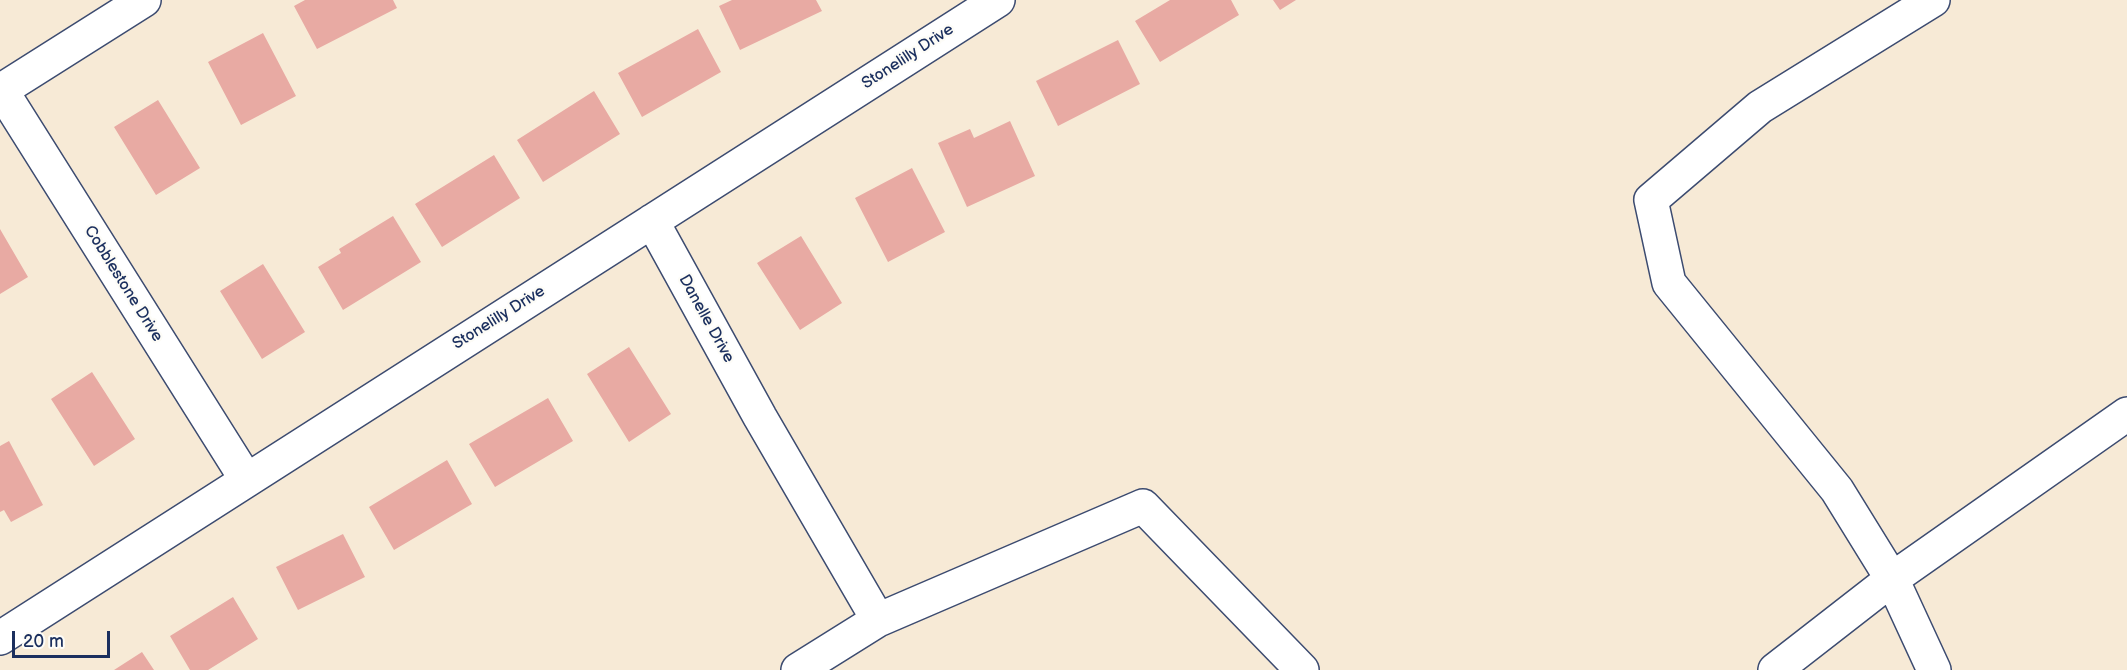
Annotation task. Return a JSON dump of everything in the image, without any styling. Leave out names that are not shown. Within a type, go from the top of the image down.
[{"type":"street","points":[[0,90],[144,0]]},
{"type":"street","name":"Stonelilly Drive","points":[[0,638],[998,0]]},
{"type":"street","points":[[1933,0],[1760,107],[1651,200],[1669,283],[1837,490],[1892,579],[1934,670]]},
{"type":"street","name":"Cobblestone Drive","points":[[0,90],[246,479]]},
{"type":"street","name":"Danelle Drive","points":[[652,220],[760,417],[878,620]]},
{"type":"street","points":[[1774,670],[1892,579],[2127,414]]},
{"type":"street","points":[[798,670],[878,620],[1143,506],[1302,670]]},
{"type":"building","points":[[305,0],[393,0],[397,8],[317,49],[294,6]]},
{"type":"building","points":[[732,0],[816,0],[822,11],[740,50],[719,6]]},
{"type":"building","points":[[1170,0],[1231,0],[1239,15],[1160,62],[1135,21]]},
{"type":"building","points":[[1273,0],[1296,0],[1280,10]]},
{"type":"building","points":[[698,29],[721,72],[642,117],[618,73]]},
{"type":"building","points":[[263,33],[296,96],[241,125],[208,62]]},
{"type":"building","points":[[1118,40],[1140,84],[1058,126],[1036,81]]},
{"type":"building","points":[[594,91],[620,134],[543,182],[517,140]]},
{"type":"building","points":[[158,100],[200,168],[156,195],[114,127]]},
{"type":"building","points":[[1010,121],[1035,176],[967,207],[938,143],[970,129],[974,138]]},
{"type":"building","points":[[494,155],[520,198],[442,247],[415,204]]},
{"type":"building","points":[[912,168],[945,232],[888,262],[855,198]]},
{"type":"building","points":[[393,216],[421,262],[343,310],[318,267],[341,253],[339,249]]},
{"type":"building","points":[[0,229],[28,277],[0,294]]},
{"type":"building","points":[[801,236],[842,303],[800,330],[757,263]]},
{"type":"building","points":[[263,264],[305,332],[262,359],[220,291]]},
{"type":"building","points":[[629,347],[671,414],[629,442],[587,374]]},
{"type":"building","points":[[92,372],[135,439],[94,466],[51,399]]},
{"type":"building","points":[[548,398],[573,441],[495,487],[469,444]]},
{"type":"building","points":[[9,441],[43,505],[11,522],[4,510],[0,512],[0,446]]},
{"type":"building","points":[[447,460],[472,504],[394,550],[369,507]]},
{"type":"building","points":[[343,534],[365,577],[298,610],[276,567]]},
{"type":"building","points":[[233,597],[258,639],[208,670],[190,670],[170,636]]},
{"type":"building","points":[[142,652],[154,670],[114,670]]}]
